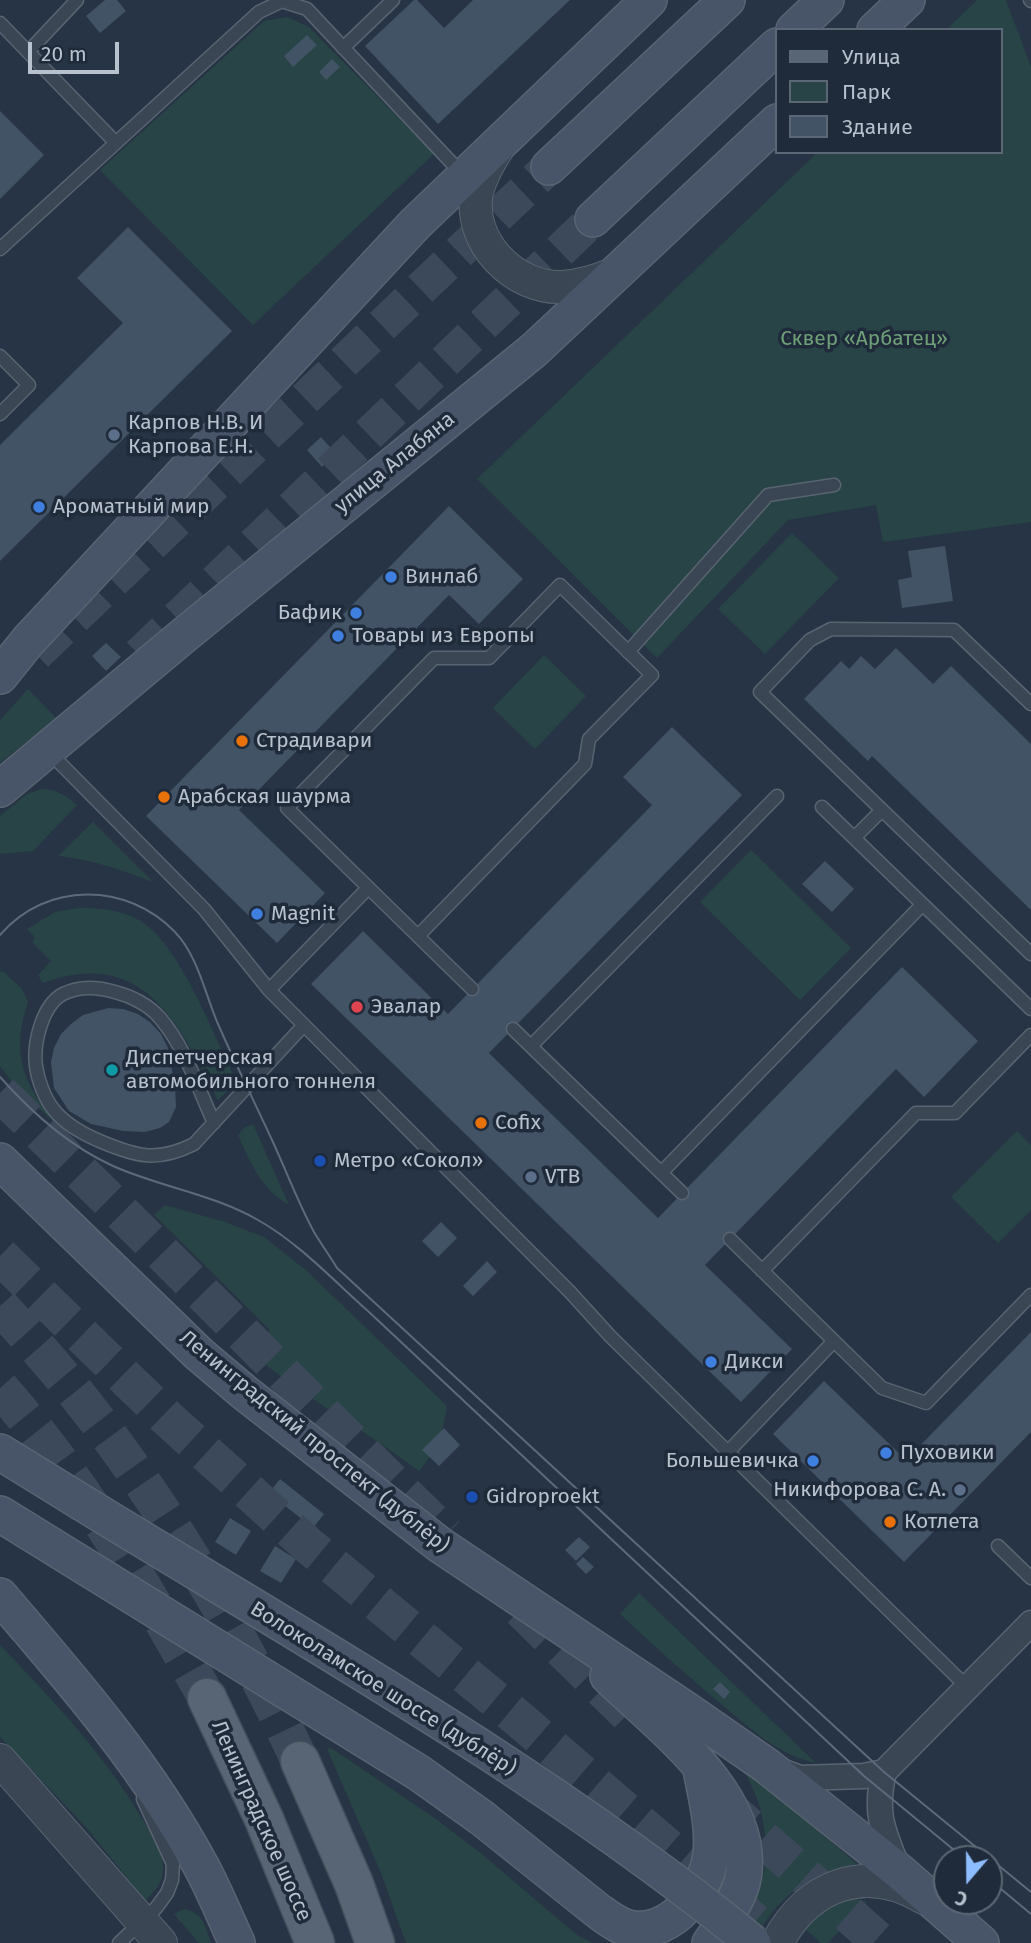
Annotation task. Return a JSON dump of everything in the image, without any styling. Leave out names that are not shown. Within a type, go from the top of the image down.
[{"type":"main road","points":[[0,676],[28,641],[415,224],[649,0]]},
{"type":"main road","points":[[549,167],[727,0]]},
{"type":"main road","points":[[796,28],[826,0]]},
{"type":"main road","points":[[877,28],[907,0]]},
{"type":"main road","points":[[593,219],[776,47]]},
{"type":"main road","name":"улица Алабяна","points":[[0,789],[534,350],[776,123]]},
{"type":"main road","name":"Ленинградский проспект (дублёр)","points":[[0,1161],[199,1354],[245,1393],[440,1545],[552,1619]]},
{"type":"main road","name":"Волоколамское шоссе (дублёр)","points":[[0,1452],[515,1771],[625,1845],[753,1943]]},
{"type":"main road","points":[[0,1514],[419,1773],[482,1818],[614,1923],[632,1930],[650,1929],[668,1923],[688,1904],[704,1880],[711,1856],[712,1828],[701,1769]]},
{"type":"main road","points":[[0,1596],[79,1688],[133,1759],[201,1866],[237,1943]]},
{"type":"main road","points":[[552,1619],[767,1766],[900,1872],[933,1902]]},
{"type":"main road","points":[[552,1619],[688,1752],[721,1793],[737,1824],[744,1850],[744,1872],[739,1893],[710,1943]]},
{"type":"main road","name":"Ленинградское шоссе","points":[[207,1699],[264,1819],[315,1943]]},
{"type":"main road","points":[[300,1761],[354,1884],[375,1943]]},
{"type":"main road","points":[[948,1915],[981,1943]]},
{"type":"street","points":[[500,144],[484,170],[476,195],[478,221],[499,262],[516,276],[539,285],[560,287],[588,284],[620,272]]},
{"type":"street","points":[[900,1872],[881,1827],[880,1790],[884,1772],[1031,1623]]},
{"type":"street","points":[[0,1760],[151,1932]]},
{"type":"street","points":[[767,1766],[800,1778],[864,1776],[884,1772]]},
{"type":"street","points":[[777,1943],[791,1921],[808,1902],[857,1880],[880,1881],[907,1888],[933,1904]]},
{"type":"lane","points":[[28,52],[77,0]]},
{"type":"lane","points":[[343,48],[393,0]]},
{"type":"lane","points":[[0,249],[259,12],[282,1],[307,9],[464,176]]},
{"type":"lane","points":[[0,23],[116,142]]},
{"type":"lane","points":[[0,356],[29,385],[0,414]]},
{"type":"lane","points":[[628,652],[768,495],[834,485]]},
{"type":"lane","points":[[418,936],[585,764],[589,739],[652,675],[560,585],[489,658],[434,658],[287,808],[472,989]]},
{"type":"lane","points":[[1031,704],[954,630],[831,629],[810,640],[760,692],[1031,954]]},
{"type":"lane","points":[[47,750],[204,909],[269,990],[560,1282],[610,1336],[967,1687]]},
{"type":"lane","points":[[531,1046],[777,796]]},
{"type":"lane","points":[[822,807],[1031,1009]]},
{"type":"lane","points":[[854,838],[882,810]]},
{"type":"lane","points":[[269,990],[369,888]]},
{"type":"lane","points":[[661,1173],[922,905]]},
{"type":"lane","points":[[214,1123],[177,1041],[159,1017],[141,1003],[124,994],[102,988],[80,989],[62,994],[50,1006],[36,1045],[36,1066],[42,1089],[53,1109],[70,1125],[93,1139],[125,1151],[151,1156],[174,1154],[194,1144],[214,1123],[304,1025]]},
{"type":"lane","points":[[513,1029],[682,1193]]},
{"type":"lane","points":[[762,1271],[916,1113],[955,1113],[1031,1035]]},
{"type":"lane","points":[[730,1240],[881,1388],[926,1403],[1031,1295]]},
{"type":"lane","points":[[728,1452],[834,1341]]},
{"type":"lane","points":[[998,1546],[1031,1578]]},
{"type":"lane","points":[[119,1943],[151,1932],[172,1880],[173,1864],[142,1796],[133,1759]]},
{"type":"green space","name":"Сквер «Арбатец»","points":[[977,0],[1006,0],[1031,67],[1031,522],[883,542],[876,505],[788,520],[657,658],[477,479],[816,154],[1003,154],[1003,28],[948,28]]},
{"type":"green space","points":[[287,17],[309,27],[434,154],[253,325],[100,170],[264,21]]},
{"type":"green space","points":[[792,533],[839,578],[765,654],[718,609]]},
{"type":"green space","points":[[544,655],[586,696],[535,749],[493,708]]},
{"type":"green space","points":[[28,689],[56,718],[0,763],[0,720]]},
{"type":"green space","points":[[42,789],[61,794],[77,805],[33,851],[0,854],[0,816],[27,794]]},
{"type":"green space","points":[[93,822],[153,882],[95,862],[58,856]]},
{"type":"green space","points":[[751,850],[851,948],[800,1000],[700,902]]},
{"type":"green space","points":[[78,908],[113,911],[137,919],[159,937],[172,954],[197,997],[237,1082],[218,1100],[172,1020],[154,999],[132,984],[107,975],[78,974],[43,983],[38,975],[51,961],[32,942],[35,937],[27,929],[55,912]]},
{"type":"green space","points":[[3,971],[22,989],[28,1002],[20,1038],[29,1084],[60,1127],[18,1090],[0,1066],[0,972]]},
{"type":"green space","points":[[253,1124],[289,1205],[279,1199],[264,1183],[242,1145],[238,1135],[245,1127]]},
{"type":"green space","points":[[1017,1131],[1031,1145],[1031,1210],[998,1243],[951,1197]]},
{"type":"green space","points":[[165,1205],[225,1222],[264,1237],[307,1271],[447,1406],[438,1440],[419,1471],[291,1384],[250,1352],[270,1330],[154,1215]]},
{"type":"green space","points":[[639,1593],[816,1763],[789,1754],[754,1731],[682,1671],[620,1614]]},
{"type":"green space","points":[[0,1645],[95,1750],[154,1837],[162,1856],[163,1874],[158,1886],[145,1900],[86,1827],[0,1737]]},
{"type":"green space","points":[[331,1748],[436,1819],[577,1935],[593,1943],[406,1943],[381,1873],[327,1749]]},
{"type":"green space","points":[[742,1765],[857,1864],[825,1874],[799,1887],[777,1906],[758,1934],[728,1943],[748,1913],[761,1884],[766,1853],[761,1810]]},
{"type":"green space","points":[[854,1898],[867,1902],[828,1943],[821,1943],[800,1925],[838,1901]]},
{"type":"green space","points":[[184,1909],[200,1917],[211,1943],[199,1943],[174,1914]]},
{"type":"building","points":[[105,0],[117,0],[126,11],[100,33],[86,16]]},
{"type":"building","points":[[414,0],[444,28],[473,0],[570,0],[438,124],[365,46]]},
{"type":"building","points":[[307,35],[317,45],[293,67],[284,56]]},
{"type":"building","points":[[332,59],[340,67],[326,80],[319,72]]},
{"type":"building","points":[[0,111],[44,155],[0,199]]},
{"type":"building","points":[[128,227],[232,331],[0,561],[0,445],[123,323],[77,278]]},
{"type":"building","points":[[321,437],[336,454],[322,467],[307,450]]},
{"type":"building","points":[[449,506],[523,579],[479,624],[449,595],[239,810],[325,893],[277,943],[146,816]]},
{"type":"building","points":[[945,546],[953,601],[902,608],[898,580],[912,577],[908,551]]},
{"type":"building","points":[[106,643],[121,657],[106,671],[92,656]]},
{"type":"building","points":[[896,648],[933,684],[951,666],[1031,744],[1031,910],[872,756],[868,761],[804,699],[841,661],[849,669],[861,656],[875,669]]},
{"type":"building","points":[[672,727],[742,795],[489,1053],[658,1218],[902,967],[978,1041],[924,1097],[896,1069],[705,1265],[792,1349],[741,1402],[311,984],[363,931],[448,1014],[652,805],[623,777]]},
{"type":"building","points":[[825,861],[854,889],[832,912],[802,884]]},
{"type":"building","name":"Диспетчерская автомобильного тоннеля","points":[[108,1008],[138,1014],[150,1022],[161,1034],[168,1048],[176,1107],[169,1122],[160,1128],[145,1132],[123,1131],[91,1124],[69,1111],[54,1088],[51,1062],[61,1034],[83,1015]]},
{"type":"building","points":[[441,1222],[457,1238],[438,1257],[422,1241]]},
{"type":"building","points":[[487,1261],[497,1272],[473,1296],[463,1286]]},
{"type":"building","points":[[1031,1332],[1031,1432],[904,1562],[773,1434],[824,1381],[906,1460]]},
{"type":"building","points":[[444,1428],[460,1445],[439,1466],[422,1450]]},
{"type":"building","points":[[280,1479],[324,1514],[313,1528],[269,1493]]},
{"type":"building","points":[[230,1518],[251,1531],[236,1555],[215,1542]]},
{"type":"building","points":[[579,1537],[590,1547],[576,1561],[565,1550]]},
{"type":"building","points":[[275,1546],[296,1559],[281,1583],[260,1571]]},
{"type":"building","points":[[583,1557],[594,1567],[586,1574],[576,1564]]},
{"type":"building","points":[[720,1682],[730,1692],[724,1699],[713,1689]]},
{"type":"tunnel","points":[[36,654],[549,167]]},
{"type":"tunnel","points":[[139,655],[593,219]]},
{"type":"tunnel","points":[[0,1093],[446,1535]]},
{"type":"tunnel","points":[[0,1256],[167,1418],[309,1546],[520,1720],[779,1943]]},
{"type":"tunnel","points":[[0,1306],[82,1401],[123,1455],[180,1539],[231,1626],[300,1761]]},
{"type":"tunnel","points":[[0,1388],[86,1499],[137,1577],[207,1698]]},
{"type":"tunnel","points":[[521,1609],[628,1714]]},
{"type":"tunnel","points":[[720,1801],[881,1943]]},
{"type":"tram line","points":[[0,935],[19,917],[40,905],[63,897],[87,894],[134,904],[156,916],[175,932],[190,952],[218,1024],[303,1210],[337,1268],[884,1772],[1031,1892]]},
{"type":"tram line","points":[[0,1077],[25,1103],[81,1149],[131,1173],[241,1211],[273,1229],[302,1251],[864,1776],[948,1845]]},
{"type":"tram line","points":[[1003,1891],[1031,1914]]},
{"type":"place","name":"Карпов Н.В. И Карпова Е.Н.","points":[[114,435]]},
{"type":"place","name":"Ароматный мир","points":[[39,507]]},
{"type":"place","name":"Винлаб","points":[[391,577]]},
{"type":"place","name":"Бафик","points":[[356,613]]},
{"type":"place","name":"Товары из Европы","points":[[338,636]]},
{"type":"place","name":"Страдивари","points":[[242,741]]},
{"type":"place","name":"Арабская шаурма","points":[[164,797]]},
{"type":"place","name":"Magnit","points":[[257,914]]},
{"type":"place","name":"Эвалар","points":[[357,1007]]},
{"type":"place","name":"Диспетчерская автомобильного тоннеля","points":[[112,1070]]},
{"type":"place","name":"Cofix","points":[[481,1123]]},
{"type":"place","name":"Метро «Сокол»","points":[[320,1161]]},
{"type":"place","name":"VTB","points":[[531,1177]]},
{"type":"place","name":"Дикси","points":[[711,1362]]},
{"type":"place","name":"Пуховики","points":[[886,1453]]},
{"type":"place","name":"Большевичка","points":[[813,1461]]},
{"type":"place","name":"Никифорова С. А.","points":[[960,1490]]},
{"type":"place","name":"Gidroproekt","points":[[472,1497]]},
{"type":"place","name":"Котлета","points":[[890,1522]]}]
